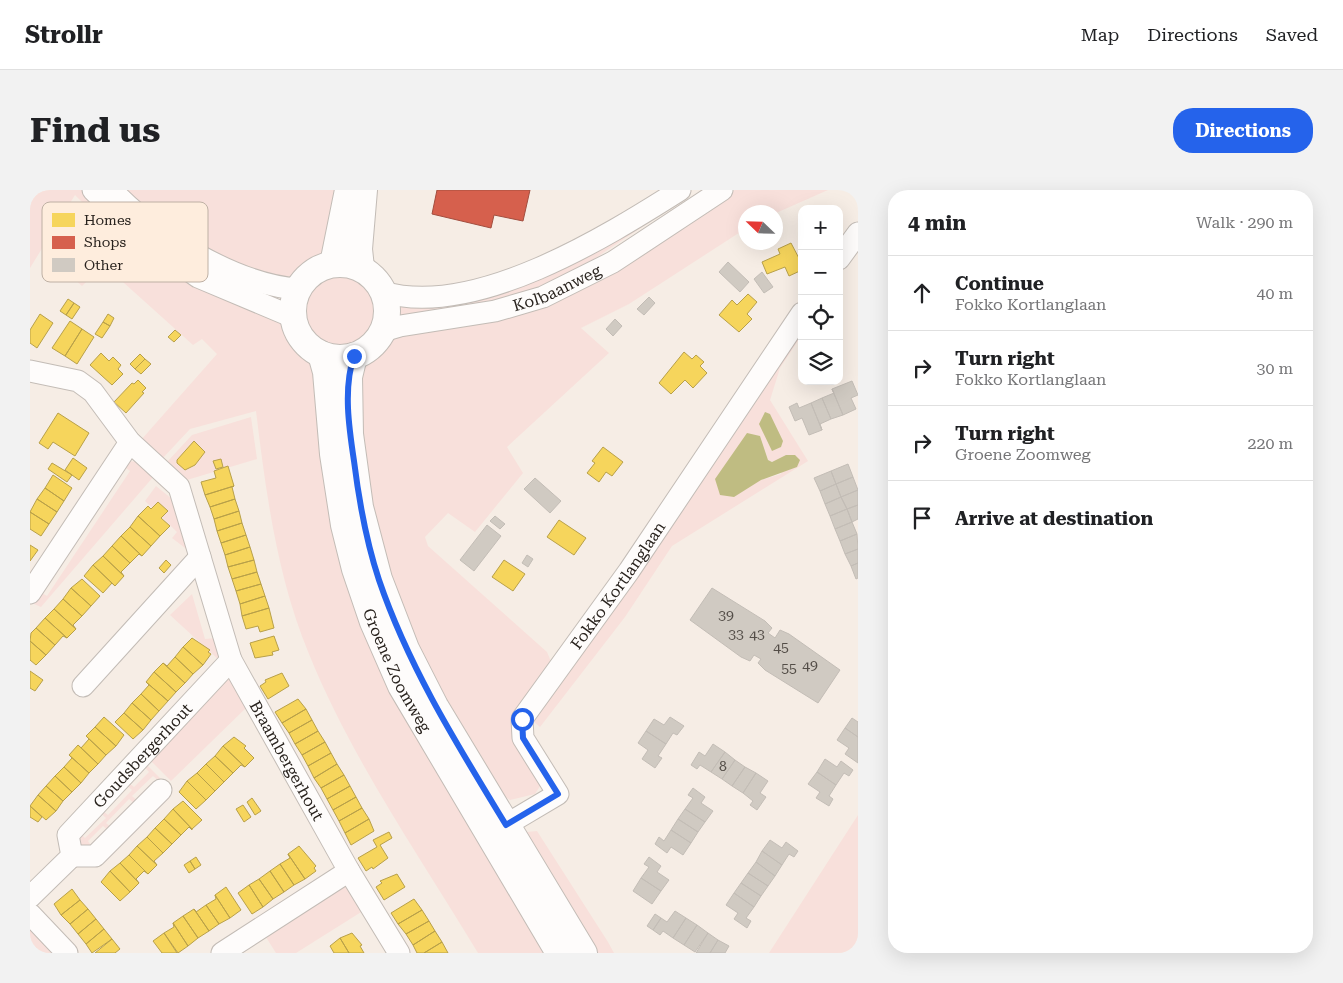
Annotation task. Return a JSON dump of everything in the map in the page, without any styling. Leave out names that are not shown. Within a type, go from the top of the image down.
[{"type":"main road","points":[[333,264],[348,190]]},
{"type":"main road","points":[[361,268],[358,249],[364,190]]},
{"type":"main road","points":[[333,264],[346,264],[361,268],[374,278],[383,292],[387,305],[387,318],[383,331],[371,346],[354,356],[338,358],[321,354],[308,345],[298,332],[293,317],[298,289],[306,278],[317,270],[333,264]]},
{"type":"main road","name":"Groene Zoomweg","points":[[321,354],[326,372],[333,454],[344,525],[355,569],[373,622],[400,686],[497,830],[584,953]]},
{"type":"main road","name":"Groene Zoomweg","points":[[354,356],[349,377],[350,434],[360,507],[379,579],[406,649],[559,953]]},
{"type":"street","points":[[93,190],[105,202]]},
{"type":"street","points":[[112,190],[126,202]]},
{"type":"street","name":"Kolbaanweg","points":[[383,292],[398,296],[452,295],[497,283],[554,262],[605,237],[680,190]]},
{"type":"street","name":"Kolbaanweg","points":[[383,331],[400,326],[495,311],[543,296],[613,262],[713,192]]},
{"type":"street","points":[[843,254],[858,233]]},
{"type":"street","points":[[208,260],[256,282],[276,288],[298,289]]},
{"type":"street","points":[[208,281],[293,317]]},
{"type":"street","name":"Fokko Kortlanglaan","points":[[497,830],[558,794],[523,738],[522,719],[629,571],[798,319]]},
{"type":"street","name":"Braambergerhout","points":[[30,371],[78,381],[93,392],[130,442],[179,487],[231,660],[350,871],[399,953]]},
{"type":"street","points":[[30,593],[130,442]]},
{"type":"street","points":[[83,686],[200,557]]},
{"type":"street","name":"Goudsbergerhout","points":[[72,856],[68,834],[231,660]]},
{"type":"street","points":[[30,897],[72,856],[95,856],[161,790]]},
{"type":"street","points":[[222,953],[350,871]]},
{"type":"street","points":[[30,914],[67,953]]},
{"type":"shaded area","points":[[30,190],[84,190],[96,202],[82,202],[75,195],[71,202],[42,202],[42,249],[30,268]]},
{"type":"shaded area","points":[[120,190],[338,190],[332,236],[321,255],[307,263],[295,275],[278,278],[208,254],[208,202],[137,202]]},
{"type":"shaded area","points":[[735,190],[828,190],[783,210],[783,205],[738,205],[738,234],[629,304],[581,328],[609,353],[507,447],[523,473],[475,532],[448,513],[425,537],[428,546],[547,652],[552,664],[514,718],[542,783],[535,794],[510,800],[492,788],[442,706],[377,549],[355,427],[364,366],[385,348],[394,337],[513,310]]},
{"type":"shaded area","points":[[688,191],[692,191],[687,197],[597,257],[544,288],[518,299],[401,319],[401,307],[446,303]]},
{"type":"shaded area","points":[[341,273],[361,279],[371,289],[377,309],[371,329],[361,339],[341,345],[321,339],[311,329],[305,309],[311,289],[321,279]]},
{"type":"shaded area","points":[[78,282],[86,282],[82,286]]},
{"type":"shaded area","points":[[123,282],[191,282],[281,323],[298,351],[311,361],[329,471],[553,953],[478,953],[410,843],[345,732],[309,654],[289,595],[274,534],[256,411],[190,429],[162,459],[141,440],[217,354],[202,339],[193,345]]},
{"type":"shaded area","points":[[798,328],[798,341],[780,368],[770,400],[808,461],[672,546],[625,617],[540,727],[528,717]],"holes":[[[760,436],[768,460],[773,462],[787,455],[781,474],[761,480]]]},
{"type":"shaded area","points":[[765,412],[770,414],[783,441],[781,447],[772,451],[759,424]]},
{"type":"shaded area","points":[[251,417],[257,459],[187,480],[167,462],[192,435]]},
{"type":"shaded area","points":[[747,433],[760,436],[768,460],[772,462],[786,455],[795,455],[800,460],[797,467],[761,480],[734,497],[720,495],[715,479]]},
{"type":"shaded area","points":[[129,461],[137,462],[154,476],[41,607],[34,604],[40,592],[47,596],[130,471],[122,465]]},
{"type":"shaded area","points":[[156,486],[172,499],[189,551],[172,538],[177,532],[145,501]]},
{"type":"shaded area","points":[[192,594],[205,639],[216,638],[220,661],[170,615]]},
{"type":"shaded area","points":[[228,671],[248,706],[171,781],[147,757]]},
{"type":"shaded area","points":[[142,760],[163,781],[161,783],[153,776],[132,796],[140,803],[136,805],[129,799],[106,823],[114,830],[110,832],[103,826],[88,841],[94,850],[82,849],[75,838],[79,832],[85,838],[106,818],[97,810],[99,808],[108,815],[132,790],[123,782],[125,780],[134,787],[149,772],[140,762]]},
{"type":"shaded area","points":[[858,815],[858,953],[769,953]]},
{"type":"shaded area","points":[[537,831],[614,953],[590,953],[526,841],[527,832]]},
{"type":"shaded area","points":[[343,881],[366,909],[296,953],[276,953],[264,934]]},
{"type":"shaded area","points":[[33,926],[57,953],[30,953],[30,929]]},
{"type":"building: Homes","points":[[791,243],[798,256],[798,272],[789,276],[785,267],[767,274],[762,262],[780,254],[778,250],[783,250],[783,247]]},
{"type":"building: Homes","points":[[748,294],[757,302],[747,314],[752,319],[739,332],[719,315],[732,300],[737,305]]},
{"type":"building: Homes","points":[[68,299],[74,303],[66,315],[60,311]]},
{"type":"building: Homes","points":[[74,303],[80,307],[72,319],[66,315]]},
{"type":"building: Homes","points":[[40,314],[53,323],[37,348],[30,343],[30,330]]},
{"type":"building: Homes","points":[[108,314],[114,318],[110,326],[103,322]]},
{"type":"building: Homes","points":[[70,321],[82,329],[65,356],[52,348]]},
{"type":"building: Homes","points":[[103,322],[110,326],[102,338],[95,334]]},
{"type":"building: Homes","points":[[82,329],[94,337],[77,364],[65,356]]},
{"type":"building: Homes","points":[[175,330],[181,335],[174,342],[168,337]]},
{"type":"building: Homes","points":[[684,352],[692,359],[696,355],[704,362],[700,366],[707,373],[693,388],[685,380],[671,394],[659,383]]},
{"type":"building: Homes","points":[[101,353],[109,361],[113,357],[121,365],[118,369],[123,374],[112,385],[90,365]]},
{"type":"building: Homes","points":[[140,354],[145,359],[135,369],[130,364]]},
{"type":"building: Homes","points":[[145,359],[151,364],[141,374],[135,369]]},
{"type":"building: Homes","points":[[138,380],[146,388],[142,392],[144,393],[126,413],[114,402],[132,383],[134,384]]},
{"type":"building: Homes","points":[[58,413],[89,433],[75,456],[53,442],[48,449],[39,443]]},
{"type":"building: Homes","points":[[194,441],[205,452],[195,465],[185,470],[177,463],[177,460]]},
{"type":"building: Homes","points":[[603,447],[623,462],[612,476],[606,472],[599,482],[587,473],[595,463],[592,461]]},
{"type":"building: Homes","points":[[73,458],[87,468],[79,480],[65,470]]},
{"type":"building: Homes","points":[[221,459],[223,467],[216,469],[213,461]]},
{"type":"building: Homes","points":[[52,463],[72,475],[67,482],[48,469]]},
{"type":"building: Homes","points":[[228,466],[234,486],[205,495],[201,482],[216,478],[214,471]]},
{"type":"building: Homes","points":[[53,475],[72,488],[64,501],[45,488]]},
{"type":"building: Homes","points":[[234,486],[232,487],[235,499],[210,507],[205,495]]},
{"type":"building: Homes","points":[[45,488],[64,501],[57,512],[37,499]]},
{"type":"building: Homes","points":[[37,499],[57,512],[49,524],[30,512]]},
{"type":"building: Homes","points":[[235,499],[239,511],[214,519],[210,507]]},
{"type":"building: Homes","points":[[158,502],[168,511],[161,518],[170,526],[160,536],[138,516],[148,506],[151,509]]},
{"type":"building: Homes","points":[[239,511],[242,523],[217,531],[214,519]]},
{"type":"building: Homes","points":[[30,512],[49,524],[41,536],[30,529]]},
{"type":"building: Homes","points":[[138,516],[160,536],[151,546],[130,527]]},
{"type":"building: Homes","points":[[559,520],[586,538],[574,555],[547,537]]},
{"type":"building: Homes","points":[[242,523],[246,535],[221,543],[217,531]]},
{"type":"building: Homes","points":[[130,527],[151,546],[142,556],[121,536]]},
{"type":"building: Homes","points":[[246,535],[250,547],[225,555],[221,543]]},
{"type":"building: Homes","points":[[121,536],[142,556],[139,554],[130,563],[112,546]]},
{"type":"building: Homes","points":[[30,545],[38,550],[30,561]]},
{"type":"building: Homes","points":[[112,546],[130,563],[121,572],[124,576],[103,556]]},
{"type":"building: Homes","points":[[250,547],[254,560],[228,567],[225,555]]},
{"type":"building: Homes","points":[[103,556],[124,576],[115,586],[93,565]]},
{"type":"building: Homes","points":[[166,560],[171,565],[164,573],[159,568]]},
{"type":"building: Homes","points":[[254,560],[257,572],[232,579],[228,567]]},
{"type":"building: Homes","points":[[504,560],[525,574],[513,591],[492,577]]},
{"type":"building: Homes","points":[[93,565],[112,583],[103,593],[84,576]]},
{"type":"building: Homes","points":[[257,572],[261,584],[236,591],[232,579]]},
{"type":"building: Homes","points":[[82,579],[100,596],[91,606],[71,588]]},
{"type":"building: Homes","points":[[261,584],[265,596],[240,604],[236,591]]},
{"type":"building: Homes","points":[[71,588],[91,606],[82,616],[63,599]]},
{"type":"building: Homes","points":[[265,596],[269,608],[242,616],[240,604]]},
{"type":"building: Homes","points":[[63,599],[82,616],[73,625],[76,629],[54,609]]},
{"type":"building: Homes","points":[[269,608],[274,628],[260,632],[258,626],[246,629],[242,616]]},
{"type":"building: Homes","points":[[54,609],[76,629],[67,638],[45,618]]},
{"type":"building: Homes","points":[[45,618],[67,638],[63,636],[55,645],[36,628]]},
{"type":"building: Homes","points":[[36,628],[55,645],[46,655],[30,641],[31,633]]},
{"type":"building: Homes","points":[[274,636],[279,650],[272,652],[273,655],[255,658],[250,643]]},
{"type":"building: Homes","points":[[192,638],[210,650],[208,652],[211,654],[203,665],[183,647]]},
{"type":"building: Homes","points":[[30,641],[46,655],[36,665],[30,660]]},
{"type":"building: Homes","points":[[183,647],[203,665],[193,674],[175,657]]},
{"type":"building: Homes","points":[[175,657],[193,674],[185,683],[163,663],[167,666]]},
{"type":"building: Homes","points":[[163,663],[185,683],[176,692],[154,672]]},
{"type":"building: Homes","points":[[30,671],[43,680],[35,691],[30,688]]},
{"type":"building: Homes","points":[[154,672],[176,692],[168,701],[146,682]]},
{"type":"building: Homes","points":[[282,673],[289,686],[268,699],[260,686],[266,682],[265,680]]},
{"type":"building: Homes","points":[[146,682],[168,701],[159,711],[141,694],[149,685]]},
{"type":"building: Homes","points":[[141,694],[159,711],[151,720],[132,703]]},
{"type":"building: Homes","points":[[298,699],[306,709],[282,723],[275,712]]},
{"type":"building: Homes","points":[[132,703],[151,720],[143,730],[124,713]]},
{"type":"building: Homes","points":[[306,709],[312,720],[289,733],[282,723]]},
{"type":"building: Homes","points":[[124,713],[143,730],[133,739],[115,722]]},
{"type":"building: Homes","points":[[104,717],[124,735],[116,746],[95,727]]},
{"type":"building: Homes","points":[[312,720],[318,731],[295,744],[289,733]]},
{"type":"building: Homes","points":[[95,727],[116,746],[106,755],[86,736]]},
{"type":"building: Homes","points":[[318,731],[325,742],[302,755],[295,744]]},
{"type":"building: Homes","points":[[86,736],[106,755],[98,764],[81,748],[89,739]]},
{"type":"building: Homes","points":[[234,737],[246,746],[244,748],[254,758],[245,767],[223,746]]},
{"type":"building: Homes","points":[[325,742],[331,753],[308,766],[302,755]]},
{"type":"building: Homes","points":[[78,745],[98,764],[89,773],[69,755]]},
{"type":"building: Homes","points":[[223,746],[245,767],[241,765],[233,773],[215,756]]},
{"type":"building: Homes","points":[[331,753],[337,764],[314,778],[308,766]]},
{"type":"building: Homes","points":[[69,755],[89,773],[81,783],[64,767],[72,758]]},
{"type":"building: Homes","points":[[215,756],[233,773],[224,782],[206,764]]},
{"type":"building: Homes","points":[[206,764],[224,782],[215,791],[197,773]]},
{"type":"building: Homes","points":[[337,764],[344,775],[321,788],[314,778]]},
{"type":"building: Homes","points":[[64,767],[81,783],[72,792],[55,776]]},
{"type":"building: Homes","points":[[197,773],[215,791],[206,800],[187,781]]},
{"type":"building: Homes","points":[[344,775],[350,786],[327,799],[321,788]]},
{"type":"building: Homes","points":[[55,776],[72,792],[63,801],[46,786]]},
{"type":"building: Homes","points":[[187,781],[206,800],[196,809],[179,792]]},
{"type":"building: Homes","points":[[46,786],[63,801],[56,811],[38,795]]},
{"type":"building: Homes","points":[[350,786],[356,797],[333,810],[327,799]]},
{"type":"building: Homes","points":[[38,795],[56,811],[46,820],[30,806]]},
{"type":"building: Homes","points":[[356,797],[362,808],[339,821],[333,810]]},
{"type":"building: Homes","points":[[252,798],[261,811],[255,815],[247,802]]},
{"type":"building: Homes","points":[[183,801],[202,820],[192,829],[173,809]]},
{"type":"building: Homes","points":[[243,805],[251,817],[244,822],[236,809]]},
{"type":"building: Homes","points":[[30,806],[42,817],[38,822],[30,817]]},
{"type":"building: Homes","points":[[362,808],[369,819],[345,833],[339,821]]},
{"type":"building: Homes","points":[[173,809],[192,830],[189,827],[181,835],[164,819]]},
{"type":"building: Homes","points":[[164,819],[181,835],[172,844],[155,828]]},
{"type":"building: Homes","points":[[369,819],[374,831],[351,845],[345,833]]},
{"type":"building: Homes","points":[[155,828],[172,844],[163,853],[147,837]]},
{"type":"building: Homes","points":[[389,832],[392,838],[380,845],[388,858],[373,869],[372,867],[366,871],[358,858],[377,847],[373,840]]},
{"type":"building: Homes","points":[[147,837],[163,853],[154,861],[157,865],[137,846]]},
{"type":"building: Homes","points":[[137,846],[157,865],[148,874],[129,855]]},
{"type":"building: Homes","points":[[299,846],[316,866],[314,868],[316,871],[305,879],[288,854]]},
{"type":"building: Homes","points":[[288,854],[305,879],[294,885],[280,864],[290,858]]},
{"type":"building: Homes","points":[[129,855],[148,874],[144,871],[136,879],[139,883],[120,863]]},
{"type":"building: Homes","points":[[196,857],[201,865],[195,869],[190,861]]},
{"type":"building: Homes","points":[[190,861],[195,869],[189,873],[184,865]]},
{"type":"building: Homes","points":[[120,863],[139,883],[130,892],[110,871]]},
{"type":"building: Homes","points":[[280,864],[294,885],[284,892],[270,871]]},
{"type":"building: Homes","points":[[110,871],[130,892],[120,901],[101,882]]},
{"type":"building: Homes","points":[[270,871],[284,892],[273,899],[259,879]]},
{"type":"building: Homes","points":[[397,874],[405,887],[384,900],[376,887],[382,883],[380,881]]},
{"type":"building: Homes","points":[[259,879],[273,899],[263,907],[249,885]]},
{"type":"building: Homes","points":[[249,885],[263,907],[252,914],[238,893]]},
{"type":"building: Homes","points":[[226,887],[241,910],[230,918],[215,895]]},
{"type":"building: Homes","points":[[72,889],[80,900],[61,915],[54,904]]},
{"type":"building: Homes","points":[[215,895],[230,918],[219,924],[206,905],[216,899]]},
{"type":"building: Homes","points":[[414,899],[422,910],[398,924],[391,913]]},
{"type":"building: Homes","points":[[80,900],[88,909],[70,924],[61,915]]},
{"type":"building: Homes","points":[[206,905],[219,924],[209,931],[196,912]]},
{"type":"building: Homes","points":[[88,909],[96,919],[78,934],[70,924]]},
{"type":"building: Homes","points":[[194,909],[209,931],[198,938],[183,916]]},
{"type":"building: Homes","points":[[422,910],[429,921],[406,934],[398,924]]},
{"type":"building: Homes","points":[[183,916],[198,938],[188,946],[173,923]]},
{"type":"building: Homes","points":[[96,919],[104,929],[86,944],[78,934]]},
{"type":"building: Homes","points":[[429,921],[435,931],[413,945],[406,934]]},
{"type":"building: Homes","points":[[173,923],[188,946],[178,953],[164,933],[174,927]]},
{"type":"building: Homes","points":[[104,929],[112,939],[92,953],[86,944]]},
{"type":"building: Homes","points":[[435,931],[442,942],[424,953],[417,953],[413,945]]},
{"type":"building: Homes","points":[[164,933],[177,953],[162,953],[153,941]]},
{"type":"building: Homes","points":[[352,933],[362,945],[360,946],[364,953],[349,953],[340,938]]},
{"type":"building: Homes","points":[[340,938],[349,953],[334,953],[330,946]]},
{"type":"building: Homes","points":[[112,939],[120,949],[115,953],[95,953]]},
{"type":"building: Homes","points":[[442,942],[448,953],[424,953]]},
{"type":"building: Shops","points":[[437,190],[530,190],[523,221],[494,215],[491,228],[432,214]]},
{"type":"building: Other","points":[[728,262],[749,282],[740,292],[719,272]]},
{"type":"building: Other","points":[[762,272],[773,287],[764,293],[754,279]]},
{"type":"building: Other","points":[[649,297],[655,303],[644,315],[637,309]]},
{"type":"building: Other","points":[[615,319],[622,326],[613,336],[606,329]]},
{"type":"building: Other","points":[[852,381],[858,395],[851,398],[856,409],[843,415],[832,389]]},
{"type":"building: Other","points":[[834,393],[843,415],[831,419],[822,398]]},
{"type":"building: Other","points":[[822,398],[831,419],[820,424],[822,430],[811,403]]},
{"type":"building: Other","points":[[797,403],[799,408],[811,403],[822,430],[809,435],[802,418],[795,421],[789,407]]},
{"type":"building: Other","points":[[848,464],[853,477],[836,484],[831,471]]},
{"type":"building: Other","points":[[831,471],[836,484],[820,491],[814,478]]},
{"type":"building: Other","points":[[853,477],[858,490],[841,497],[836,484]]},
{"type":"building: Other","points":[[535,478],[561,501],[550,513],[524,489]]},
{"type":"building: Other","points":[[836,484],[841,497],[825,504],[820,491]]},
{"type":"building: Other","points":[[858,490],[858,505],[847,509],[841,497]]},
{"type":"building: Other","points":[[841,497],[847,509],[830,516],[825,504]]},
{"type":"building: Other","points":[[858,505],[858,519],[852,522],[847,509]]},
{"type":"building: Other","points":[[847,509],[852,522],[835,529],[830,516]]},
{"type":"building: Other","points":[[495,516],[505,524],[500,529],[490,521]]},
{"type":"building: Other","points":[[852,522],[857,534],[840,541],[835,529]]},
{"type":"building: Other","points":[[487,525],[501,536],[474,571],[460,560]]},
{"type":"building: Other","points":[[857,534],[858,549],[845,554],[840,541]]},
{"type":"building: Other","points":[[858,549],[858,563],[851,566],[845,554]]},
{"type":"building: Other","points":[[527,555],[533,559],[528,567],[522,563]]},
{"type":"building: Other","points":[[858,563],[858,578],[856,579],[851,566]]},
{"type":"building: Other","points":[[712,588],[765,621],[772,628],[768,633],[775,638],[780,630],[789,634],[840,670],[818,703],[765,670],[758,663],[761,659],[754,655],[750,661],[741,657],[690,620]]},
{"type":"building: Other","points":[[670,717],[684,726],[677,735],[673,733],[666,744],[646,731],[654,719],[664,725]]},
{"type":"building: Other","points":[[852,718],[858,722],[858,737],[845,728]]},
{"type":"building: Other","points":[[845,728],[858,737],[858,763],[845,754],[849,748],[837,740]]},
{"type":"building: Other","points":[[646,731],[666,744],[658,756],[662,758],[655,768],[642,759],[648,750],[638,743]]},
{"type":"building: Other","points":[[713,744],[725,752],[711,772],[700,765],[697,769],[691,765],[699,752],[705,756]]},
{"type":"building: Other","points":[[725,752],[735,760],[722,779],[711,772]]},
{"type":"building: Other","points":[[825,759],[837,767],[841,761],[853,770],[849,776],[844,773],[836,785],[817,772]]},
{"type":"building: Other","points":[[735,760],[745,767],[732,786],[722,779]]},
{"type":"building: Other","points":[[745,767],[756,773],[743,793],[732,786]]},
{"type":"building: Other","points":[[817,772],[836,785],[829,796],[833,799],[829,806],[816,798],[820,792],[808,784]]},
{"type":"building: Other","points":[[756,773],[768,781],[760,793],[766,797],[757,810],[750,805],[753,801],[743,793]]},
{"type":"building: Other","points":[[693,788],[705,797],[701,803],[713,811],[705,822],[685,809],[693,798],[688,795]]},
{"type":"building: Other","points":[[685,809],[705,822],[698,832],[678,819]]},
{"type":"building: Other","points":[[678,819],[698,832],[691,843],[671,830]]},
{"type":"building: Other","points":[[671,830],[691,843],[683,855],[671,847],[667,853],[655,844],[659,837],[664,841]]},
{"type":"building: Other","points":[[770,840],[782,848],[786,842],[798,851],[794,857],[789,854],[782,865],[762,851]]},
{"type":"building: Other","points":[[762,851],[782,865],[775,876],[756,862]]},
{"type":"building: Other","points":[[649,857],[661,866],[657,872],[669,880],[661,891],[641,878],[649,867],[644,864]]},
{"type":"building: Other","points":[[756,862],[775,876],[768,886],[748,873]]},
{"type":"building: Other","points":[[748,873],[768,886],[761,896],[741,883]]},
{"type":"building: Other","points":[[641,878],[661,891],[652,904],[633,891]]},
{"type":"building: Other","points":[[741,883],[761,896],[754,907],[734,893]]},
{"type":"building: Other","points":[[734,893],[754,907],[746,918],[751,921],[747,928],[734,919],[738,913],[726,905]]},
{"type":"building: Other","points":[[675,911],[686,918],[673,938],[663,931],[660,935],[653,930],[661,918],[667,922]]},
{"type":"building: Other","points":[[655,914],[661,918],[653,930],[647,926]]},
{"type":"building: Other","points":[[686,918],[697,925],[684,945],[673,938]]},
{"type":"building: Other","points":[[697,925],[708,933],[695,952],[684,945]]},
{"type":"building: Other","points":[[708,933],[718,940],[710,953],[696,953]]},
{"type":"building: Other","points":[[718,940],[729,946],[725,953],[710,953]]},
{"type":"route","points":[[354,356],[349,377],[350,434],[360,507],[379,579],[406,649],[434,706],[506,825],[558,794],[523,738],[521,729],[522,719]]}]
